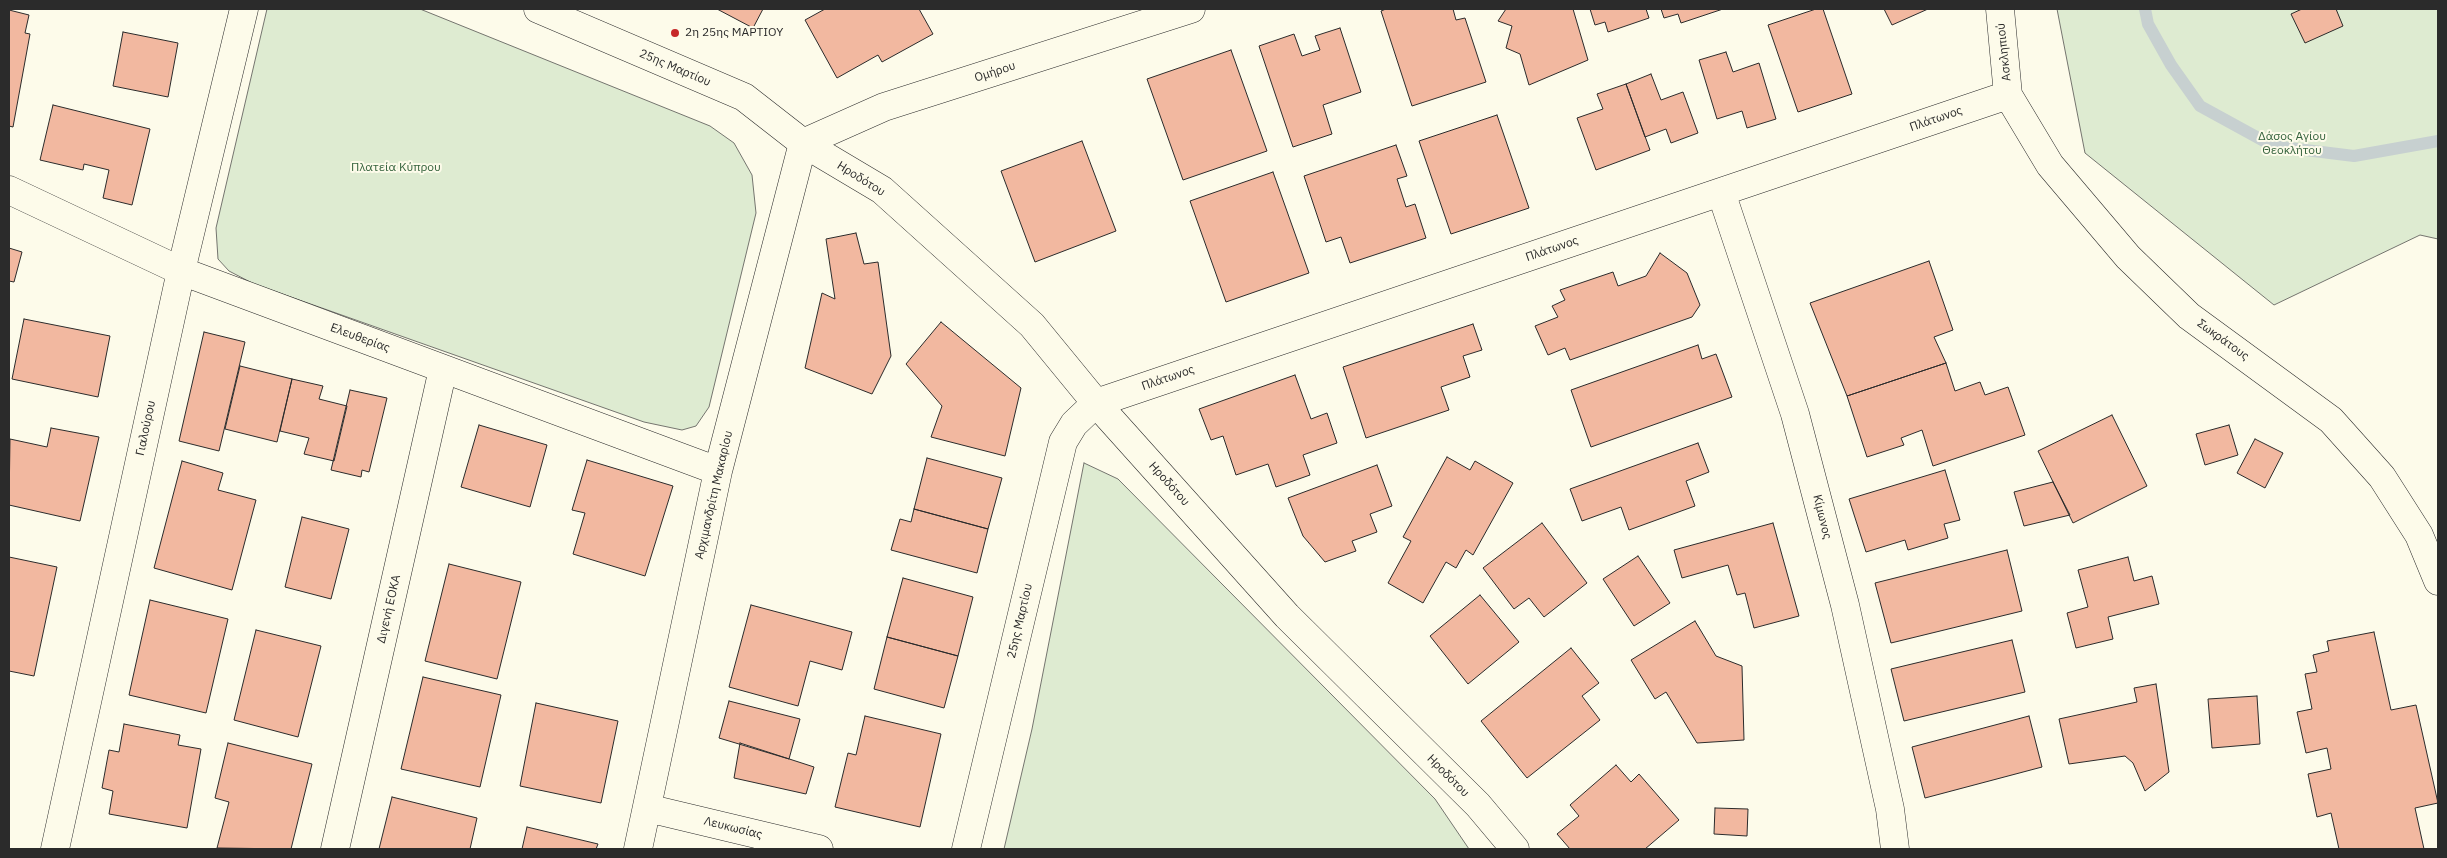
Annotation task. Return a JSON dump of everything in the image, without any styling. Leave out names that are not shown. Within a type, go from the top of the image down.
[{"type":"street","name":"Γιαλούρου","points":[[55,849],[180,271],[244,9]]},
{"type":"street","name":"25ης Μαρτίου","points":[[538,9],[744,97],[803,143]]},
{"type":"street","name":"Ομήρου","points":[[803,143],[884,107],[1191,9]]},
{"type":"street","name":"Ασκληπιού","points":[[2000,9],[2008,95]]},
{"type":"street","name":"Πλάτωνος","points":[[1096,403],[2008,95]]},
{"type":"street","name":"Σωκράτους","points":[[2008,95],[2050,164],[2128,257],[2189,316],[2331,420],[2382,477],[2419,535],[2438,581]]},
{"type":"street","name":"Ηροδότου","points":[[803,143],[889,196],[1032,325],[1096,403],[1287,616],[1478,806],[1514,849]]},
{"type":"street","name":"Αρχιμανδρίτη Μακαρίου","points":[[638,849],[718,472],[803,143]]},
{"type":"street","name":"Ελευθερίας","points":[[9,190],[180,271],[718,472]]},
{"type":"street","name":"Κίμωνος","points":[[1720,192],[1796,414],[1845,605],[1890,809],[1895,849]]},
{"type":"street","name":"Διγενή ΕΟΚΑ","points":[[335,849],[443,369]]},
{"type":"street","name":"25ης Μαρτίου","points":[[966,849],[1063,442],[1074,424],[1096,403]]},
{"type":"street","name":"Λευκωσίας","points":[[647,808],[819,849]]},
{"type":"green space","name":"Πλατεία Κύπρου","points":[[267,9],[420,9],[710,126],[734,143],[752,175],[756,213],[709,407],[696,426],[682,430],[644,422],[254,284],[229,271],[218,259],[216,228]]},
{"type":"green space","name":"Δάσος Αγίου Θεοκλήτου","points":[[2057,9],[2438,9],[2438,239],[2420,235],[2274,305],[2085,153]]},
{"type":"green space","points":[[1084,463],[1118,479],[1435,799],[1469,849],[1004,849],[1032,729]]},
{"type":"building","points":[[717,9],[763,9],[753,28]]},
{"type":"building","points":[[825,9],[919,9],[933,34],[882,62],[878,55],[837,78],[805,20]]},
{"type":"building","points":[[1386,9],[1453,9],[1456,20],[1465,18],[1486,82],[1412,106],[1381,11]]},
{"type":"building","points":[[1506,9],[1573,9],[1588,60],[1529,85],[1520,54],[1506,48],[1512,26],[1498,21]]},
{"type":"building","points":[[1590,9],[1646,9],[1649,18],[1608,32],[1605,22],[1595,25]]},
{"type":"building","points":[[1661,9],[1723,9],[1681,23],[1678,14],[1664,18]]},
{"type":"building","points":[[1816,9],[1823,9],[1852,94],[1798,112],[1768,25]]},
{"type":"building","points":[[1884,9],[1928,9],[1892,25]]},
{"type":"building","points":[[2302,9],[2336,9],[2343,26],[2305,43],[2291,14]]},
{"type":"building","points":[[9,10],[29,15],[25,33],[30,34],[13,127],[9,126]]},
{"type":"building","points":[[1340,28],[1361,92],[1323,105],[1332,134],[1293,147],[1259,46],[1294,34],[1302,56],[1320,50],[1315,36]]},
{"type":"building","points":[[123,32],[178,43],[168,97],[113,86]]},
{"type":"building","points":[[1231,50],[1267,151],[1183,180],[1147,79]]},
{"type":"building","points":[[1726,52],[1733,72],[1759,63],[1776,119],[1747,128],[1742,111],[1717,119],[1699,60]]},
{"type":"building","points":[[1651,74],[1661,100],[1683,92],[1698,133],[1671,143],[1666,129],[1645,137],[1626,84]]},
{"type":"building","points":[[1626,84],[1650,150],[1596,170],[1577,118],[1603,109],[1597,94]]},
{"type":"building","points":[[53,105],[150,129],[132,205],[103,198],[109,170],[84,164],[83,170],[40,160]]},
{"type":"building","points":[[1497,115],[1529,208],[1451,234],[1419,141]]},
{"type":"building","points":[[1082,141],[1116,231],[1035,262],[1001,171]]},
{"type":"building","points":[[1396,145],[1407,176],[1397,179],[1406,207],[1415,204],[1426,238],[1350,263],[1341,237],[1326,242],[1304,176]]},
{"type":"building","points":[[1273,172],[1309,273],[1226,302],[1190,201]]},
{"type":"building","points":[[856,233],[864,264],[878,262],[891,356],[872,394],[805,368],[822,293],[835,299],[826,239]]},
{"type":"building","points":[[9,248],[22,252],[14,282],[9,281]]},
{"type":"building","points":[[1660,253],[1687,273],[1700,305],[1692,317],[1570,360],[1565,348],[1548,355],[1535,326],[1558,317],[1552,306],[1565,300],[1560,290],[1613,272],[1618,286],[1646,276]]},
{"type":"building","points":[[1929,261],[1953,330],[1934,337],[1946,363],[1847,396],[1810,303]]},
{"type":"building","points":[[24,319],[110,336],[98,397],[12,379]]},
{"type":"building","points":[[941,322],[1021,388],[1005,456],[931,437],[942,406],[906,364]]},
{"type":"building","points":[[1473,324],[1482,350],[1463,356],[1470,377],[1441,387],[1449,410],[1366,438],[1343,367]]},
{"type":"building","points":[[204,332],[245,342],[219,451],[179,441]]},
{"type":"building","points":[[1698,345],[1702,359],[1716,354],[1732,397],[1591,447],[1571,390]]},
{"type":"building","points":[[1946,363],[1955,391],[1980,382],[1985,395],[2008,387],[2025,435],[1933,466],[1922,430],[1901,438],[1904,445],[1867,457],[1847,396]]},
{"type":"building","points":[[240,366],[292,379],[277,442],[225,429]]},
{"type":"building","points":[[1295,375],[1311,419],[1327,413],[1337,443],[1303,455],[1310,475],[1276,487],[1268,464],[1236,475],[1223,436],[1211,440],[1199,409]]},
{"type":"building","points":[[292,379],[323,386],[319,399],[347,406],[334,461],[304,454],[309,438],[280,431]]},
{"type":"building","points":[[350,390],[387,398],[369,472],[362,470],[361,477],[331,470]]},
{"type":"building","points":[[2112,415],[2147,486],[2073,523],[2038,451]]},
{"type":"building","points":[[479,425],[547,445],[530,507],[461,487]]},
{"type":"building","points":[[2229,425],[2238,455],[2205,465],[2196,434]]},
{"type":"building","points":[[51,428],[99,437],[80,521],[9,505],[10,439],[47,447]]},
{"type":"building","points":[[2255,439],[2283,453],[2265,488],[2237,473]]},
{"type":"building","points":[[1698,443],[1709,472],[1686,481],[1695,506],[1629,530],[1621,507],[1582,521],[1570,489]]},
{"type":"building","points":[[1447,457],[1470,470],[1475,461],[1513,483],[1473,555],[1466,550],[1456,568],[1446,562],[1423,603],[1388,583],[1411,541],[1403,537]]},
{"type":"building","points":[[927,458],[1002,478],[988,529],[914,509]]},
{"type":"building","points":[[587,460],[673,486],[645,576],[573,554],[585,513],[572,510]]},
{"type":"building","points":[[182,461],[223,473],[218,490],[256,500],[232,590],[154,568]]},
{"type":"building","points":[[1377,465],[1392,506],[1370,514],[1377,532],[1352,541],[1356,551],[1325,562],[1303,536],[1288,498]]},
{"type":"building","points":[[1945,470],[1960,520],[1944,524],[1948,538],[1908,550],[1905,540],[1866,552],[1849,499]]},
{"type":"building","points":[[2053,482],[2070,515],[2024,526],[2014,492]]},
{"type":"building","points":[[914,509],[988,529],[977,573],[891,550],[900,519],[911,522]]},
{"type":"building","points":[[302,517],[349,529],[331,599],[285,587]]},
{"type":"building","points":[[1542,523],[1587,583],[1544,617],[1529,598],[1514,609],[1483,568]]},
{"type":"building","points":[[1773,523],[1799,616],[1754,628],[1745,593],[1737,595],[1728,565],[1682,578],[1674,550]]},
{"type":"building","points":[[2007,550],[2022,611],[1891,643],[1875,583]]},
{"type":"building","points":[[1638,556],[1670,603],[1634,626],[1603,579]]},
{"type":"building","points":[[9,557],[57,567],[34,676],[9,671]]},
{"type":"building","points":[[2128,557],[2134,581],[2152,576],[2159,604],[2108,617],[2113,639],[2076,648],[2067,613],[2088,607],[2078,570]]},
{"type":"building","points":[[449,564],[521,582],[497,679],[425,661]]},
{"type":"building","points":[[903,578],[973,597],[958,656],[887,637]]},
{"type":"building","points":[[1480,595],[1519,642],[1468,684],[1430,636]]},
{"type":"building","points":[[150,600],[228,619],[206,713],[129,695]]},
{"type":"building","points":[[751,605],[852,632],[842,670],[810,661],[798,706],[729,687]]},
{"type":"building","points":[[1695,621],[1716,656],[1742,666],[1744,740],[1697,743],[1666,692],[1655,699],[1631,660]]},
{"type":"building","points":[[256,630],[321,646],[298,737],[234,720]]},
{"type":"building","points":[[2374,632],[2391,710],[2416,705],[2438,803],[2415,808],[2424,849],[2339,849],[2331,813],[2317,817],[2308,774],[2331,769],[2327,748],[2306,753],[2297,712],[2312,709],[2305,674],[2317,672],[2313,655],[2329,651],[2327,641]]},
{"type":"building","points":[[887,637],[958,656],[944,708],[874,689]]},
{"type":"building","points":[[2012,640],[2025,692],[1904,721],[1891,669]]},
{"type":"building","points":[[1571,648],[1599,683],[1582,696],[1600,720],[1527,778],[1481,721]]},
{"type":"building","points":[[423,677],[501,695],[480,787],[401,769]]},
{"type":"building","points":[[2156,684],[2169,772],[2145,791],[2133,763],[2125,756],[2069,764],[2059,719],[2137,702],[2134,688]]},
{"type":"building","points":[[2257,696],[2260,744],[2212,748],[2208,699]]},
{"type":"building","points":[[729,701],[800,719],[789,759],[719,738]]},
{"type":"building","points":[[536,703],[618,721],[601,803],[520,786]]},
{"type":"building","points":[[865,716],[941,734],[920,827],[835,807],[848,753],[856,755]]},
{"type":"building","points":[[2029,716],[2042,767],[1925,798],[1912,747]]},
{"type":"building","points":[[124,724],[180,735],[178,745],[201,749],[187,828],[109,814],[113,791],[102,788],[109,750],[119,752]]},
{"type":"building","points":[[228,743],[312,764],[291,849],[217,848],[229,802],[215,798]]},
{"type":"building","points":[[740,743],[814,767],[806,794],[734,778]]},
{"type":"building","points":[[1616,765],[1631,782],[1639,774],[1679,820],[1645,849],[1570,849],[1557,834],[1579,816],[1570,805]]},
{"type":"building","points":[[392,797],[477,818],[470,849],[379,849]]},
{"type":"building","points":[[1715,808],[1748,809],[1747,836],[1714,834]]},
{"type":"building","points":[[527,827],[598,844],[596,849],[522,849]]},
{"type":"waterway","points":[[2145,9],[2148,24],[2171,65],[2200,106],[2273,146],[2354,156],[2438,141]]},
{"type":"place","name":"2η 25ης ΜΑΡΤΙΟΥ","points":[[675,33]]}]
